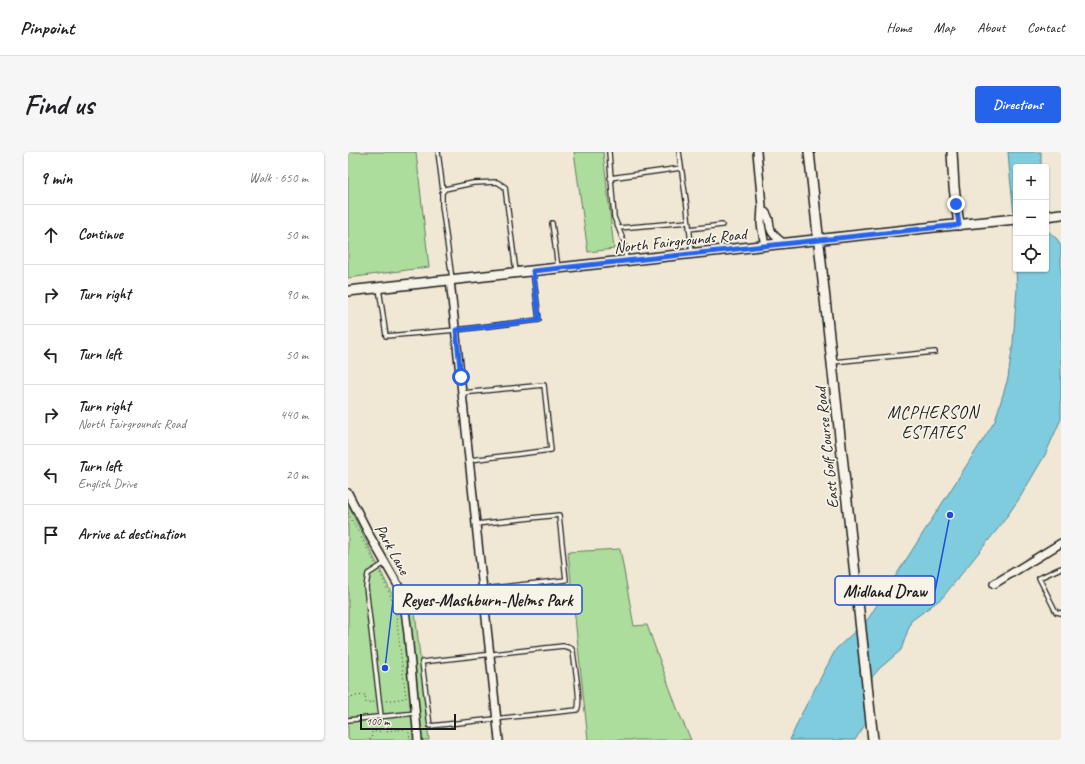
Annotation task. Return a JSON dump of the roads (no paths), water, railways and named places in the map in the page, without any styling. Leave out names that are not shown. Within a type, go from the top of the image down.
[{"type":"main road","name":"East Golf Course Road","points":[[809,152],[873,740]]},
{"type":"main road","points":[[952,152],[954,186],[959,225]]},
{"type":"main road","points":[[1049,216],[1061,214]]},
{"type":"main road","name":"North Fairgrounds Road","points":[[348,292],[1013,219]]},
{"type":"street","points":[[757,152],[762,213],[761,224],[765,246]]},
{"type":"street","points":[[762,213],[765,212],[767,214],[770,220],[771,230],[784,244]]},
{"type":"street","points":[[451,280],[500,740]]},
{"type":"street","name":"Park Lane","points":[[348,493],[403,594],[418,740]]},
{"type":"street","points":[[994,584],[1061,543]]},
{"type":"lane","points":[[438,152],[443,191],[442,205],[451,280]]},
{"type":"lane","points":[[609,152],[614,217],[624,242],[626,261]]},
{"type":"lane","points":[[679,152],[692,254]]},
{"type":"lane","points":[[610,178],[681,168]]},
{"type":"lane","points":[[443,191],[445,189],[473,183],[497,182],[505,187],[516,273]]},
{"type":"lane","points":[[619,228],[688,222]]},
{"type":"lane","points":[[552,223],[558,269]]},
{"type":"lane","points":[[689,229],[722,225]]},
{"type":"lane","points":[[379,288],[386,336],[456,330],[539,320],[533,271]]},
{"type":"lane","points":[[832,362],[935,352]]},
{"type":"lane","points":[[462,393],[544,385],[551,450],[470,460]]},
{"type":"lane","points":[[476,524],[559,515],[566,580],[483,589]]},
{"type":"lane","points":[[381,716],[366,586],[368,574],[385,563]]},
{"type":"lane","points":[[1061,568],[1039,578],[1056,612],[1061,613]]},
{"type":"lane","points":[[563,646],[571,648],[574,657],[579,707],[574,711],[497,719],[430,726],[422,662],[563,646]]},
{"type":"lane","points":[[348,720],[416,713]]},
{"type":"water","points":[[1008,152],[1041,152],[1041,164],[1013,164],[1013,202]]},
{"type":"water","points":[[1049,232],[1057,239],[1061,246],[1061,419],[1045,455],[1019,499],[1000,526],[942,598],[911,621],[901,650],[872,677],[870,717],[855,740],[790,740],[802,713],[836,649],[868,619],[995,421],[1008,378],[1013,343],[1017,288],[1016,272],[1049,272]]},
{"type":"place","name":"Midland Draw","points":[[950,515]]},
{"type":"place","name":"Reyes-Mashburn-Nelms Park","points":[[385,668]]},
{"type":"district","name":"MCPHERSON ESTATES","points":[[933,422]]}]
